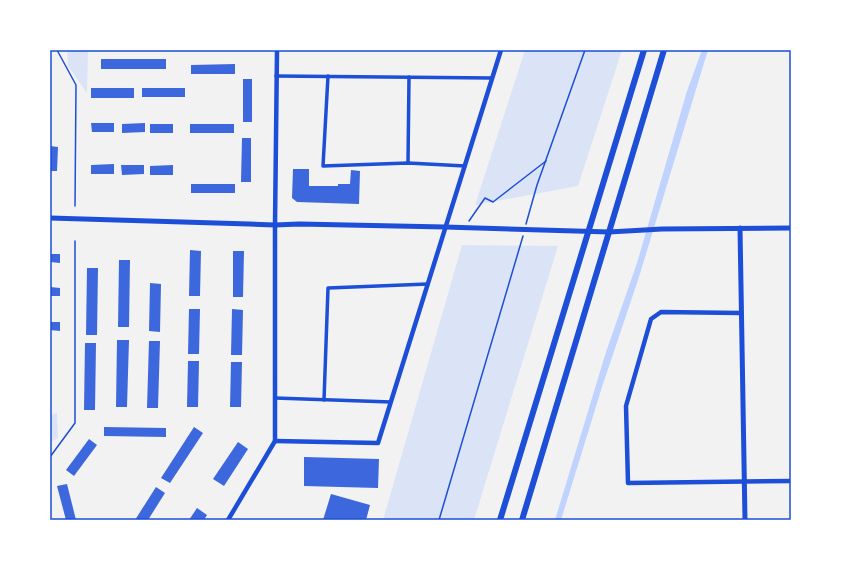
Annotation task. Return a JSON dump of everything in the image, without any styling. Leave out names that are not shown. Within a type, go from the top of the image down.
[{"type":"main road","points":[[500,520],[644,50]]},
{"type":"main road","points":[[522,520],[664,50]]},
{"type":"main road","points":[[50,218],[275,225],[299,224],[445,227],[609,232],[629,230],[791,228]]},
{"type":"main road","points":[[740,228],[746,520]]},
{"type":"street","points":[[228,520],[274,441],[277,50]]},
{"type":"street","points":[[274,441],[378,443],[500,50]]},
{"type":"street","points":[[276,76],[492,78]]},
{"type":"street","points":[[328,76],[323,166],[408,163],[465,166]]},
{"type":"street","points":[[408,163],[409,78]]},
{"type":"street","points":[[324,400],[328,288],[428,284]]},
{"type":"street","points":[[741,313],[661,312],[651,319],[626,406],[628,483],[791,481]]},
{"type":"street","points":[[274,398],[391,402]]},
{"type":"path","points":[[57,50],[76,84],[75,206]]},
{"type":"path","points":[[537,185],[585,50]]},
{"type":"path","points":[[464,228],[485,198],[493,202],[546,160]]},
{"type":"path","points":[[50,457],[75,423],[75,241]]},
{"type":"path","points":[[439,520],[509,285]]},
{"type":"shaded area","points":[[67,50],[88,50],[87,93],[68,66]]},
{"type":"shaded area","points":[[525,50],[622,50],[578,186],[475,205]]},
{"type":"shaded area","points":[[462,245],[558,246],[474,520],[383,520]]},
{"type":"shaded area","points":[[57,413],[58,438],[50,442],[50,415]]},
{"type":"water","points":[[702,50],[708,50],[639,277],[602,387],[561,520],[555,520],[606,352],[637,263],[687,91]]},
{"type":"building","points":[[101,59],[166,59],[166,69],[101,69]]},
{"type":"building","points":[[235,64],[235,74],[191,74],[191,65]]},
{"type":"building","points":[[243,79],[252,79],[252,122],[243,122]]},
{"type":"building","points":[[91,88],[134,88],[134,98],[91,98]]},
{"type":"building","points":[[142,88],[185,88],[185,97],[142,97]]},
{"type":"building","points":[[91,123],[114,123],[114,132],[92,132]]},
{"type":"building","points":[[145,123],[145,132],[122,133],[122,124]]},
{"type":"building","points":[[150,124],[173,124],[173,133],[150,133]]},
{"type":"building","points":[[190,124],[234,124],[234,133],[190,133]]},
{"type":"building","points":[[242,138],[251,138],[251,182],[241,182]]},
{"type":"building","points":[[50,146],[58,147],[57,171],[50,171]]},
{"type":"building","points":[[114,164],[114,174],[91,174],[91,165]]},
{"type":"building","points":[[121,165],[144,165],[144,174],[122,175]]},
{"type":"building","points":[[173,165],[173,175],[150,175],[150,166]]},
{"type":"building","points":[[293,169],[309,169],[309,186],[338,186],[338,184],[350,184],[351,170],[360,171],[359,204],[297,202],[292,198]]},
{"type":"building","points":[[191,184],[235,184],[235,193],[191,193]]},
{"type":"building","points":[[190,250],[201,251],[200,296],[189,296]]},
{"type":"building","points":[[233,251],[244,251],[243,297],[233,297]]},
{"type":"building","points":[[50,254],[60,254],[60,263],[50,262]]},
{"type":"building","points":[[119,260],[130,260],[129,327],[118,327]]},
{"type":"building","points":[[87,268],[98,268],[97,335],[86,335]]},
{"type":"building","points":[[150,283],[161,284],[160,332],[149,331]]},
{"type":"building","points":[[50,287],[60,288],[60,296],[50,296]]},
{"type":"building","points":[[189,309],[200,309],[199,354],[188,354]]},
{"type":"building","points":[[232,309],[243,310],[242,355],[231,355]]},
{"type":"building","points":[[50,322],[60,322],[60,331],[50,330]]},
{"type":"building","points":[[117,340],[129,340],[127,407],[116,407]]},
{"type":"building","points":[[149,341],[160,341],[158,408],[147,408]]},
{"type":"building","points":[[85,343],[96,343],[95,410],[84,410]]},
{"type":"building","points":[[188,361],[199,361],[198,407],[187,407]]},
{"type":"building","points":[[231,362],[242,362],[241,407],[230,407]]},
{"type":"building","points":[[104,427],[166,428],[166,437],[104,436]]},
{"type":"building","points":[[194,427],[203,433],[170,483],[161,478]]},
{"type":"building","points":[[89,439],[97,445],[74,476],[66,470]]},
{"type":"building","points":[[238,442],[248,449],[224,486],[213,479]]},
{"type":"building","points":[[304,457],[379,459],[378,488],[304,486]]},
{"type":"building","points":[[67,484],[76,520],[66,520],[57,486]]},
{"type":"building","points":[[156,487],[165,493],[148,520],[135,520]]},
{"type":"building","points":[[331,494],[370,505],[366,520],[323,520]]},
{"type":"building","points":[[197,508],[207,515],[204,520],[189,520]]}]
